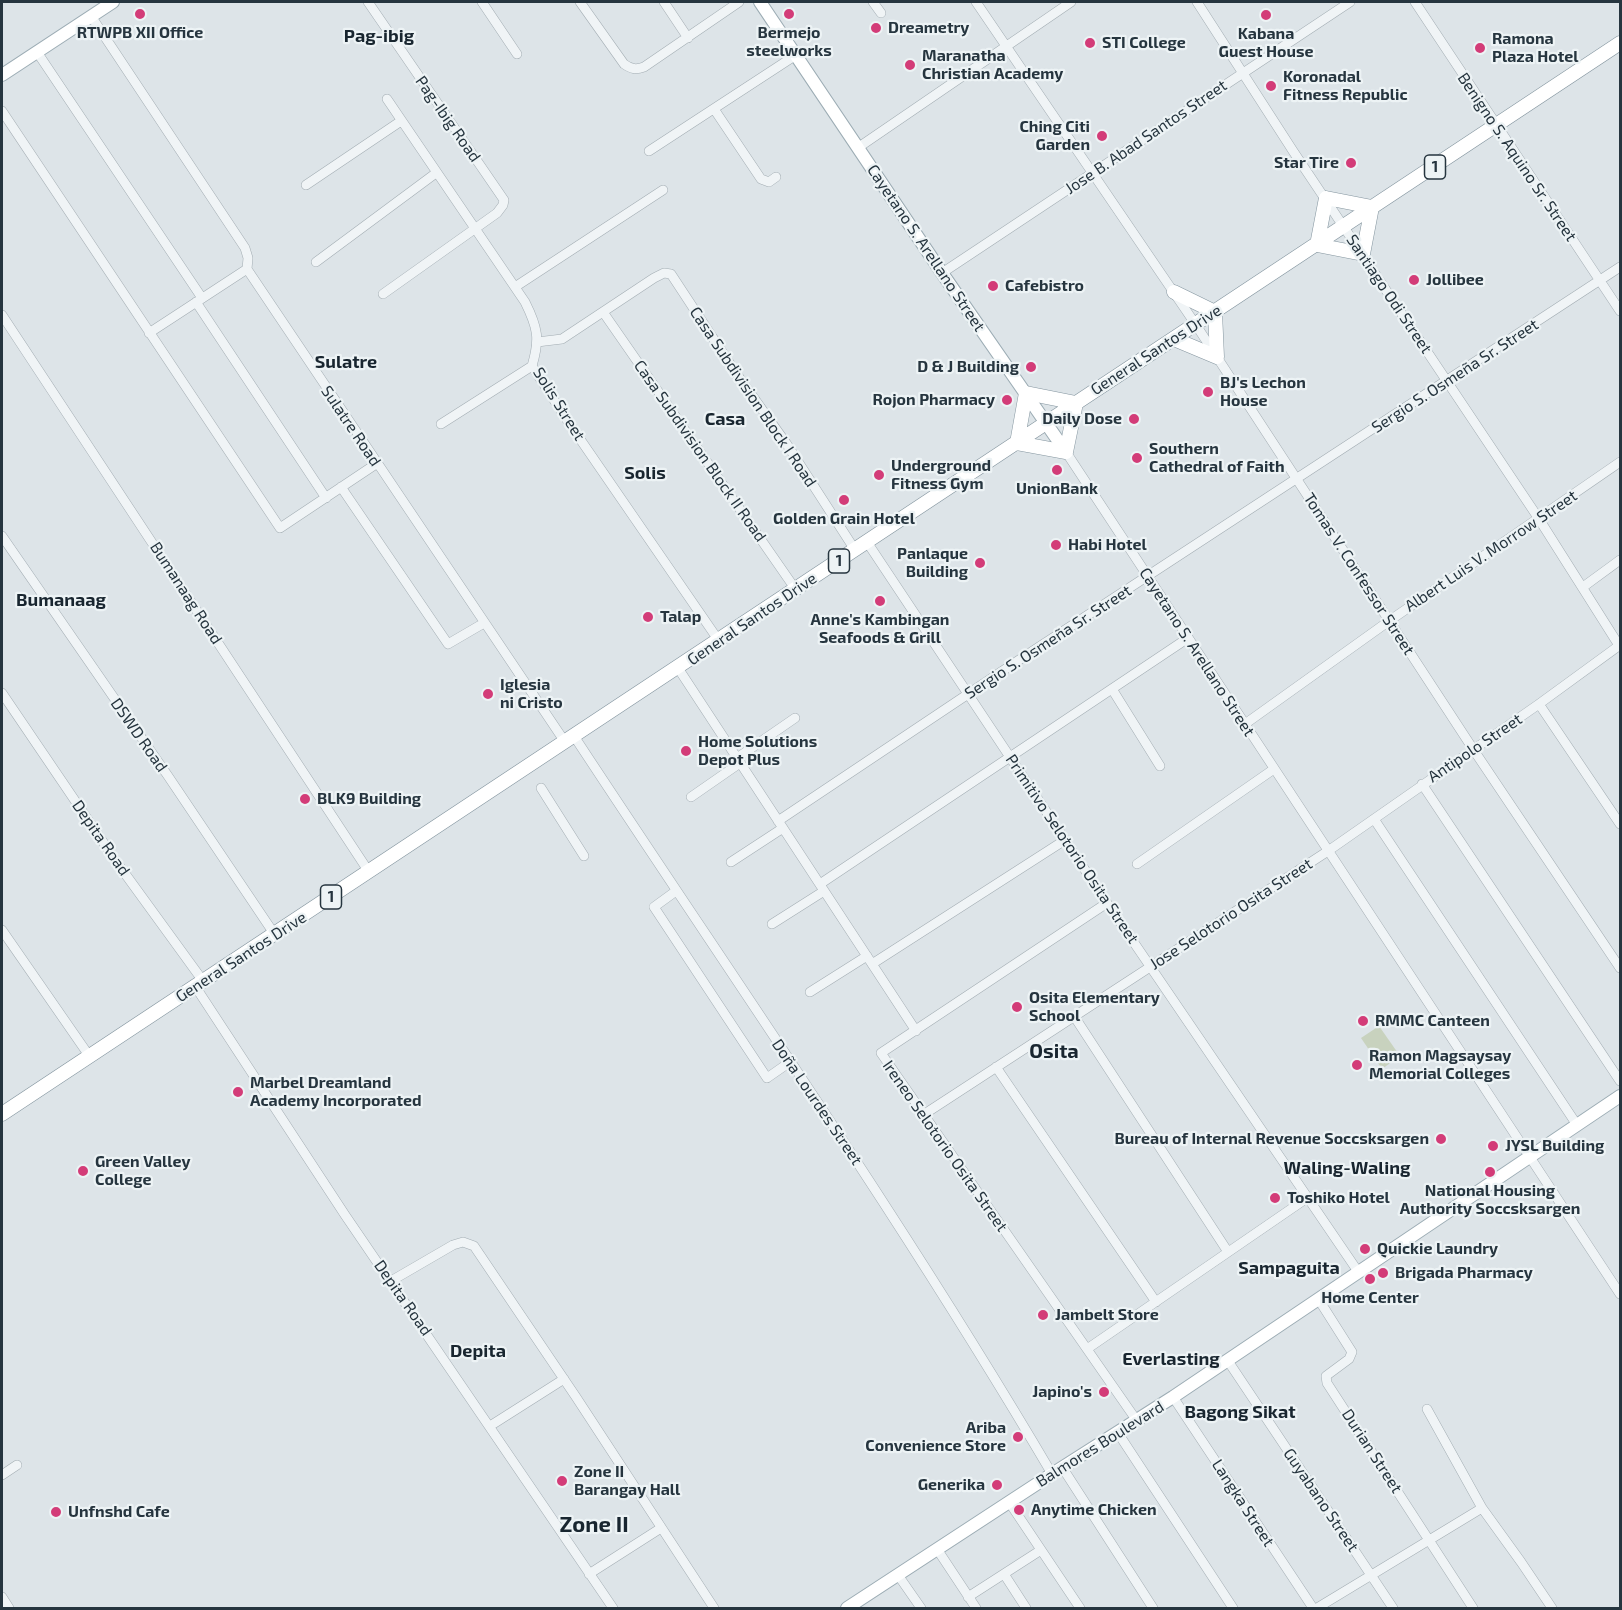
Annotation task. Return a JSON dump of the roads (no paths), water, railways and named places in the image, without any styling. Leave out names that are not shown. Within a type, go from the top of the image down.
[{"type":"highway","name":"General Santos Drive","points":[[2,1114],[720,641],[1620,43]]},
{"type":"highway","points":[[1326,198],[1372,207],[1363,254],[1317,245],[1326,198]]},
{"type":"highway","points":[[1174,292],[1215,312],[1217,357],[1174,339]]},
{"type":"highway","points":[[1026,393],[1076,403],[1066,452],[1017,442],[1026,393]]},
{"type":"main road","points":[[2,75],[113,2]]},
{"type":"main road","name":"Cayetano S. Arellano Street","points":[[762,2],[942,273],[1066,452]]},
{"type":"main road","name":"Balmores Boulevard","points":[[847,1608],[1228,1361],[1620,1096]]},
{"type":"street","name":"Pag-Ibig Road","points":[[368,2],[503,196],[503,205],[500,210],[382,294]]},
{"type":"street","points":[[482,2],[517,54]]},
{"type":"street","points":[[580,2],[619,59],[628,67],[638,69],[688,38],[739,2]]},
{"type":"street","points":[[664,2],[688,38]]},
{"type":"street","points":[[873,2],[880,13]]},
{"type":"street","name":"Tomas V. Confessor Street","points":[[976,2],[1174,292],[1473,749],[1620,968]]},
{"type":"street","points":[[858,147],[1071,2]]},
{"type":"street","name":"Santiago Odi Street","points":[[1197,2],[1539,519],[1620,646]]},
{"type":"street","name":"Jose B. Abad Santos Street","points":[[942,273],[1350,2]]},
{"type":"street","name":"Benigno S. Aquino Sr. Street","points":[[1415,2],[1620,311]]},
{"type":"street","name":"Sulatre Road","points":[[91,16],[245,248],[248,258],[247,269],[484,623],[569,739]]},
{"type":"street","points":[[37,52],[326,498]]},
{"type":"street","points":[[650,151],[796,55]]},
{"type":"street","name":"Solis Street","points":[[387,99],[515,287],[536,323],[537,342],[532,366],[568,423],[720,641]]},
{"type":"street","points":[[714,109],[761,179],[769,182],[776,177]]},
{"type":"street","points":[[2,111],[280,528],[376,464]]},
{"type":"street","points":[[306,185],[401,121]]},
{"type":"street","points":[[316,262],[436,173]]},
{"type":"street","points":[[515,287],[663,190]]},
{"type":"street","name":"Sergio S. Osmeña Sr. Street","points":[[731,862],[780,824],[968,694],[1620,267]]},
{"type":"street","points":[[149,333],[247,269]]},
{"type":"street","name":"Casa Subdivision Block I Road","points":[[603,312],[664,273],[669,273],[674,277],[855,550]]},
{"type":"street","points":[[537,342],[560,340],[603,312]]},
{"type":"street","name":"Casa Subdivision Block II Road","points":[[603,312],[796,590]]},
{"type":"street","name":"Bumanaag Road","points":[[2,315],[369,873]]},
{"type":"street","points":[[441,424],[532,366]]},
{"type":"street","name":"Cayetano S. Arellano Street","points":[[1066,452],[1620,1294]]},
{"type":"street","name":"Albert Luis V. Morrow Street","points":[[1245,724],[1389,621],[1620,462]]},
{"type":"street","points":[[341,487],[448,644],[484,623]]},
{"type":"street","name":"DSWD Road","points":[[2,536],[275,935]]},
{"type":"street","name":"Primitivo Selotorio Osita Street","points":[[867,542],[1107,903],[1359,1273]]},
{"type":"street","points":[[1583,587],[1620,560]]},
{"type":"street","points":[[772,924],[1010,757],[1188,638]]},
{"type":"street","name":"Antipolo Street","points":[[1328,850],[1620,646]]},
{"type":"street","points":[[678,668],[916,1031],[1107,903]]},
{"type":"street","points":[[1112,688],[1160,766]]},
{"type":"street","name":"Depita Road","points":[[2,693],[199,984],[345,1215],[613,1608]]},
{"type":"street","points":[[1539,704],[1620,824]]},
{"type":"street","points":[[691,797],[795,718]]},
{"type":"street","name":"Doña Lourdes Street","points":[[569,739],[676,891],[931,1275],[998,1382],[1153,1608]]},
{"type":"street","points":[[1137,864],[1274,769]]},
{"type":"street","points":[[1422,784],[1620,1081]]},
{"type":"street","points":[[542,788],[584,856]]},
{"type":"street","points":[[1374,819],[1577,1125]]},
{"type":"street","points":[[810,992],[869,960],[1065,840]]},
{"type":"street","name":"Jose Selotorio Osita Street","points":[[923,1115],[1328,850]]},
{"type":"street","points":[[676,891],[654,907],[766,1078],[790,1062]]},
{"type":"street","points":[[2,930],[90,1057]]},
{"type":"street","points":[[1074,1016],[1228,1252]]},
{"type":"street","name":"Ireneo Selotorio Osita Street","points":[[916,1031],[881,1053],[1137,1421]]},
{"type":"street","points":[[996,1067],[1156,1302]]},
{"type":"street","points":[[1087,1349],[1307,1198]]},
{"type":"street","points":[[391,1281],[453,1245],[469,1243],[482,1257],[564,1379],[714,1608]]},
{"type":"street","name":"Durian Street","points":[[1319,1300],[1352,1352],[1349,1359],[1326,1376],[1327,1383],[1473,1608]]},
{"type":"street","name":"Guyabano Street","points":[[1228,1361],[1393,1608]]},
{"type":"street","points":[[490,1426],[564,1379]]},
{"type":"street","name":"Langka Street","points":[[1173,1397],[1315,1608]]},
{"type":"street","points":[[1427,1410],[1482,1508],[1552,1608]]},
{"type":"street","points":[[1118,1433],[1233,1608]]},
{"type":"street","points":[[2,1475],[17,1465]]},
{"type":"street","points":[[1009,1502],[1080,1608]]},
{"type":"street","points":[[1315,1608],[1482,1508]]},
{"type":"street","points":[[589,1574],[661,1528]]},
{"type":"street","points":[[938,1549],[976,1608]]},
{"type":"street","points":[[968,1597],[1041,1550]]},
{"type":"street","points":[[1004,1574],[1026,1608]]},
{"type":"street","points":[[898,1575],[921,1608]]},
{"type":"street","points":[[2,1597],[9,1608]]},
{"type":"place","name":"RTWPB XII Office","points":[[140,14]]},
{"type":"place","name":"Bermejo steelworks","points":[[789,14]]},
{"type":"place","name":"Kabana Guest House","points":[[1266,15]]},
{"type":"place","name":"Dreametry","points":[[876,28]]},
{"type":"place","name":"STI College","points":[[1090,43]]},
{"type":"place","name":"Ramona Plaza Hotel","points":[[1480,48]]},
{"type":"place","name":"Maranatha Christian Academy","points":[[910,65]]},
{"type":"place","name":"Koronadal Fitness Republic","points":[[1271,86]]},
{"type":"place","name":"Ching Citi Garden","points":[[1102,136]]},
{"type":"place","name":"Star Tire","points":[[1351,163]]},
{"type":"place","name":"Jollibee","points":[[1414,280]]},
{"type":"place","name":"Cafebistro","points":[[993,286]]},
{"type":"place","name":"D & J Building","points":[[1031,367]]},
{"type":"place","name":"BJ's Lechon House","points":[[1208,392]]},
{"type":"place","name":"Rojon Pharmacy","points":[[1007,400]]},
{"type":"place","name":"Daily Dose","points":[[1134,419]]},
{"type":"place","name":"Southern Cathedral of Faith","points":[[1137,458]]},
{"type":"place","name":"UnionBank","points":[[1057,470]]},
{"type":"place","name":"Underground Fitness Gym","points":[[879,475]]},
{"type":"place","name":"Golden Grain Hotel","points":[[844,500]]},
{"type":"place","name":"Habi Hotel","points":[[1056,545]]},
{"type":"place","name":"Panlaque Building","points":[[980,563]]},
{"type":"place","name":"Anne's Kambingan Seafoods & Grill","points":[[880,601]]},
{"type":"place","name":"Talap","points":[[648,617]]},
{"type":"place","name":"Iglesia ni Cristo","points":[[488,694]]},
{"type":"place","name":"Home Solutions Depot Plus","points":[[686,751]]},
{"type":"place","name":"BLK9 Building","points":[[305,799]]},
{"type":"place","name":"Osita Elementary School","points":[[1017,1007]]},
{"type":"place","name":"RMMC Canteen","points":[[1363,1021]]},
{"type":"place","name":"Ramon Magsaysay Memorial Colleges","points":[[1357,1065]]},
{"type":"place","name":"Marbel Dreamland Academy Incorporated","points":[[238,1092]]},
{"type":"place","name":"Bureau of Internal Revenue Soccsksargen","points":[[1441,1139]]},
{"type":"place","name":"JYSL Building","points":[[1493,1146]]},
{"type":"place","name":"Green Valley College","points":[[83,1171]]},
{"type":"place","name":"National Housing Authority Soccsksargen","points":[[1490,1172]]},
{"type":"place","name":"Toshiko Hotel","points":[[1275,1198]]},
{"type":"place","name":"Quickie Laundry","points":[[1365,1249]]},
{"type":"place","name":"Brigada Pharmacy","points":[[1383,1273]]},
{"type":"place","name":"Home Center","points":[[1370,1279]]},
{"type":"place","name":"Jambelt Store","points":[[1043,1315]]},
{"type":"place","name":"Japino's","points":[[1104,1392]]},
{"type":"place","name":"Ariba Convenience Store","points":[[1018,1437]]},
{"type":"place","name":"Zone II Barangay Hall","points":[[562,1481]]},
{"type":"place","name":"Generika","points":[[997,1485]]},
{"type":"place","name":"Anytime Chicken","points":[[1019,1510]]},
{"type":"place","name":"Unfnshd Cafe","points":[[56,1512]]},
{"type":"district","name":"Pag-ibig","points":[[379,36]]},
{"type":"district","name":"Sulatre","points":[[346,362]]},
{"type":"district","name":"Casa","points":[[725,419]]},
{"type":"district","name":"Solis","points":[[645,473]]},
{"type":"district","name":"Bumanaag","points":[[61,600]]},
{"type":"district","name":"Osita","points":[[1054,1051]]},
{"type":"district","name":"Waling-Waling","points":[[1347,1168]]},
{"type":"district","name":"Sampaguita","points":[[1289,1268]]},
{"type":"district","name":"Depita","points":[[478,1351]]},
{"type":"district","name":"Everlasting","points":[[1171,1359]]},
{"type":"district","name":"Bagong Sikat","points":[[1240,1412]]},
{"type":"district","name":"Zone II","points":[[594,1525]]}]
